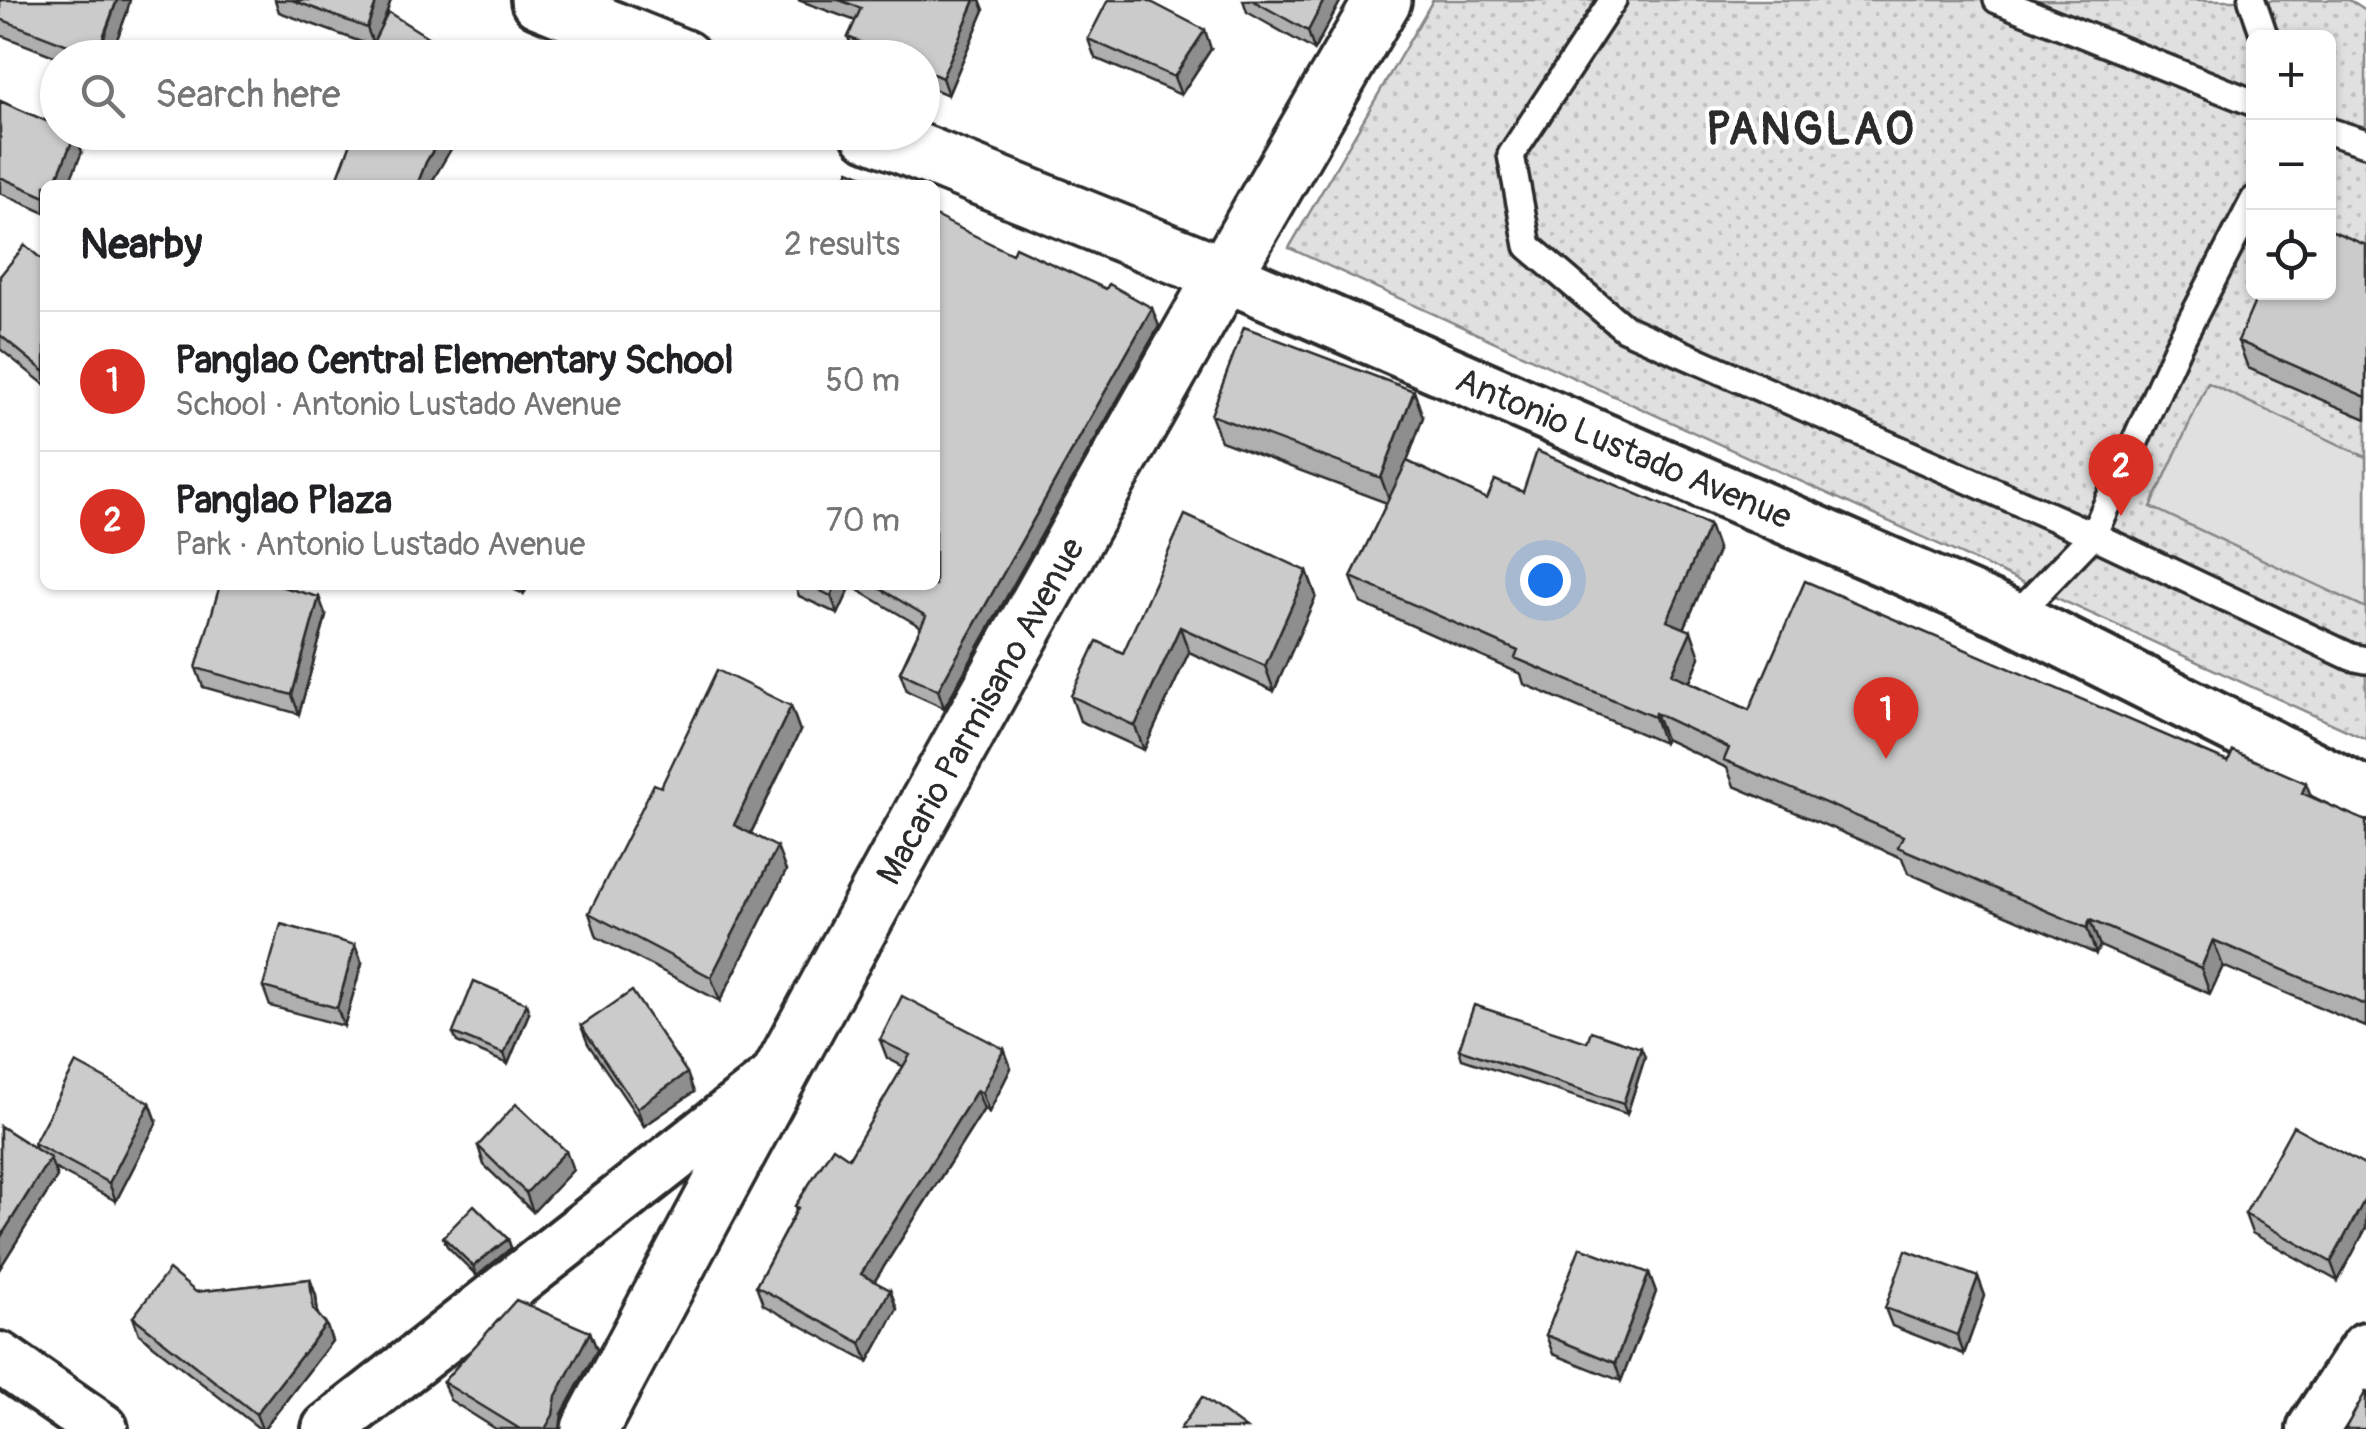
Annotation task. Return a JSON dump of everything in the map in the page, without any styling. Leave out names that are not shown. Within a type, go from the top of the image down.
[{"type":"street","points":[[539,0],[638,40]]},
{"type":"street","name":"Macario Parmisano Avenue","points":[[590,1429],[776,1078],[1222,274],[1383,0]]},
{"type":"street","name":"Antonio Lustado Avenue","points":[[914,150],[1222,274],[2014,617],[2366,794]]},
{"type":"street","points":[[328,1429],[776,1078]]},
{"type":"street","points":[[2313,1429],[2366,1348]]},
{"type":"street","points":[[0,1358],[102,1429]]},
{"type":"lane","points":[[1613,0],[1511,155],[1528,246],[1624,328],[2093,535],[2350,657],[2366,660]]},
{"type":"lane","points":[[1997,0],[2246,101]]},
{"type":"lane","points":[[2252,0],[2263,30]]},
{"type":"lane","points":[[2336,134],[2366,143]]},
{"type":"lane","points":[[2014,617],[2093,535],[2177,348],[2249,210]]},
{"type":"shaded area","points":[[1433,0],[2349,0],[2366,11],[2366,739],[1289,248]]},
{"type":"shaded area","points":[[2208,383],[2366,457],[2366,608],[2151,507]]},
{"type":"building","points":[[0,0],[117,0],[102,40],[54,40],[0,19]]},
{"type":"building","points":[[292,0],[377,0],[367,28]]},
{"type":"building","points":[[839,0],[975,0],[942,78],[940,40],[848,37],[861,8]]},
{"type":"building","points":[[1108,0],[1147,0],[1205,30],[1174,77],[1088,39]]},
{"type":"building","points":[[1252,0],[1324,0],[1308,31]]},
{"type":"building","points":[[388,12],[432,40],[374,40]]},
{"type":"building","points":[[0,101],[40,118],[40,150],[68,150],[56,180],[40,180],[40,195],[0,177]]},
{"type":"building","points":[[348,150],[433,150],[419,180],[337,180]]},
{"type":"building","points":[[849,170],[873,180],[844,180]]},
{"type":"building","points":[[940,218],[1012,254],[1015,247],[1106,289],[1109,284],[1152,308],[938,690],[900,672],[926,616],[882,590],[940,590]]},
{"type":"building","points":[[2336,232],[2366,245],[2366,397],[2238,341],[2256,300],[2336,300]]},
{"type":"building","points":[[25,245],[40,258],[40,368],[0,335],[0,276]]},
{"type":"building","points":[[1244,327],[1414,391],[1381,478],[1211,415]]},
{"type":"building","points":[[1537,451],[1709,525],[1667,621],[1691,631],[1672,674],[1749,710],[1805,581],[2228,762],[2233,751],[2306,783],[2302,793],[2366,821],[2366,1005],[2213,940],[2201,968],[2090,920],[2087,928],[1898,847],[1903,836],[1724,760],[1729,748],[1655,713],[1654,717],[1515,658],[1518,651],[1351,577],[1407,461],[1487,499],[1495,480],[1523,492]]},
{"type":"building","points":[[1185,515],[1307,571],[1265,666],[1180,627],[1135,726],[1071,696],[1097,641],[1123,653]]},
{"type":"building","points":[[219,590],[294,590],[319,597],[292,695],[196,668]]},
{"type":"building","points":[[717,670],[791,706],[734,825],[777,847],[711,977],[589,913],[654,784],[661,787]]},
{"type":"building","points":[[281,924],[355,945],[337,1008],[263,987]]},
{"type":"building","points":[[474,981],[526,1003],[504,1054],[453,1033]]},
{"type":"building","points":[[632,991],[687,1073],[637,1108],[581,1026]]},
{"type":"building","points":[[902,996],[1004,1049],[982,1093],[977,1090],[861,1274],[890,1290],[861,1343],[756,1286],[798,1208],[795,1206],[833,1147],[849,1158],[910,1055],[880,1040]]},
{"type":"building","points":[[1474,1005],[1587,1042],[1591,1031],[1641,1048],[1623,1104],[1459,1049]]},
{"type":"building","points":[[76,1063],[150,1103],[109,1183],[34,1143]]},
{"type":"building","points":[[516,1104],[566,1151],[526,1193],[478,1146]]},
{"type":"building","points":[[0,1126],[50,1158],[0,1238]]},
{"type":"building","points":[[2293,1126],[2366,1166],[2366,1197],[2331,1262],[2245,1214]]},
{"type":"building","points":[[474,1205],[508,1239],[473,1266],[443,1237]]},
{"type":"building","points":[[1580,1247],[1649,1273],[1615,1363],[1546,1335]]},
{"type":"building","points":[[1906,1250],[1978,1277],[1957,1335],[1885,1308]]},
{"type":"building","points":[[169,1270],[196,1292],[310,1279],[313,1309],[326,1324],[256,1414],[133,1317]]},
{"type":"building","points":[[516,1300],[590,1332],[556,1396],[553,1415],[545,1429],[520,1429],[443,1382]]},
{"type":"building","points":[[2366,1391],[2366,1429],[2345,1429]]},
{"type":"building","points":[[1202,1397],[1246,1429],[1180,1429]]},
{"type":"place","name":"Panglao Plaza","points":[[2121,516]]},
{"type":"place","name":"Panglao Central Elementary School","points":[[1886,759]]},
{"type":"district","name":"PANGLAO","points":[[1811,128]]}]
